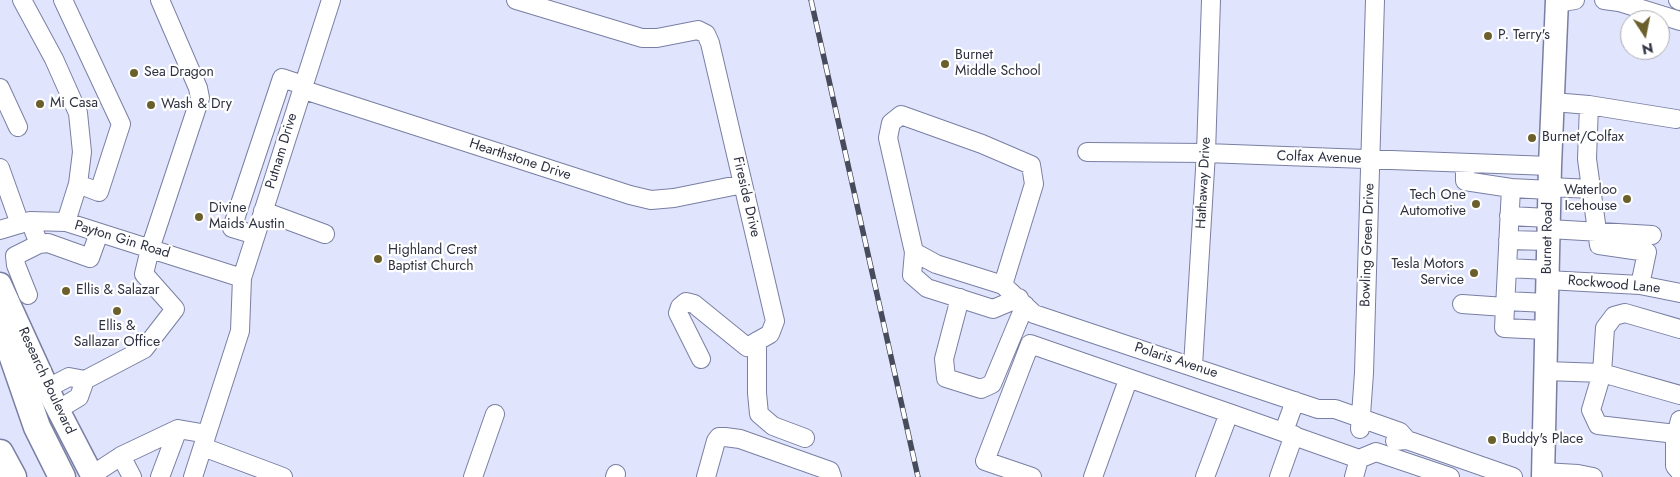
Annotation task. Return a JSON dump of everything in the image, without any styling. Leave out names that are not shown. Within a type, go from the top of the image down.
[{"type":"highway","points":[[0,320],[37,427],[62,477]]},
{"type":"highway","points":[[0,453],[14,477]]},
{"type":"main road","name":"Burnet Road","points":[[1543,475],[1553,102],[1563,1]]},
{"type":"main road","name":"Research Boulevard","points":[[0,284],[48,388],[93,476]]},
{"type":"street","points":[[22,0],[54,58],[78,113],[82,152],[78,184],[66,222]]},
{"type":"street","points":[[63,0],[121,124],[100,192],[78,184]]},
{"type":"street","points":[[48,388],[69,377],[85,380],[144,349],[175,308],[144,274],[150,249],[200,98],[198,88],[160,0]]},
{"type":"street","name":"Putnam Drive","points":[[193,477],[240,331],[242,278],[331,0]]},
{"type":"street","name":"Fireside Drive","points":[[516,0],[642,38],[657,38],[698,30],[706,34],[775,321],[770,334],[752,344]]},
{"type":"street","name":"Hathaway Drive","points":[[1193,366],[1206,153],[1211,0]]},
{"type":"street","name":"Bowling Green Drive","points":[[1363,426],[1376,0]]},
{"type":"street","points":[[1604,0],[1619,2],[1680,21]]},
{"type":"street","name":"Hearthstone Drive","points":[[255,234],[232,228],[282,78],[302,87],[630,195],[651,200],[674,198],[743,184]]},
{"type":"street","points":[[0,88],[18,127]]},
{"type":"street","points":[[1553,102],[1589,104],[1676,119]]},
{"type":"street","points":[[1589,104],[1587,159],[1599,245],[1647,252]]},
{"type":"street","points":[[1003,285],[1034,184],[1031,165],[982,144],[901,115],[891,123],[888,138],[914,252],[912,275],[927,288],[993,309],[1029,308]]},
{"type":"street","name":"Colfax Avenue","points":[[1087,152],[1206,153],[1465,163],[1550,181]]},
{"type":"street","points":[[1465,163],[1465,181],[1511,188],[1550,181],[1591,189]]},
{"type":"street","points":[[0,168],[25,223],[39,244]]},
{"type":"street","points":[[1511,188],[1504,328],[1546,330]]},
{"type":"street","points":[[263,212],[325,234]]},
{"type":"street","points":[[1510,216],[1549,229],[1597,231],[1654,227],[1640,285]]},
{"type":"street","name":"Payton Gin Road","points":[[0,230],[25,223],[66,222],[242,278]]},
{"type":"street","points":[[1508,240],[1549,229]]},
{"type":"street","points":[[28,296],[16,265],[15,256],[39,244],[48,243],[90,258],[99,233]]},
{"type":"street","points":[[914,252],[936,264],[1003,285],[1029,308],[1030,344],[985,461],[1032,477]]},
{"type":"street","points":[[0,274],[16,265]]},
{"type":"street","name":"Rockwood Lane","points":[[1507,268],[1548,275],[1640,285],[1680,293]]},
{"type":"street","points":[[960,298],[944,359],[946,378],[981,389],[992,384],[1029,308]]},
{"type":"street","points":[[701,359],[678,313],[680,307],[686,302],[694,304],[752,344],[759,414],[773,426],[805,438]]},
{"type":"street","points":[[1462,304],[1547,303]]},
{"type":"street","name":"Polaris Avenue","points":[[1029,308],[1318,409],[1335,409],[1363,426],[1400,432],[1407,440],[1513,477]]},
{"type":"street","points":[[1680,330],[1625,313],[1614,316],[1605,328],[1602,373],[1591,410],[1598,425],[1678,427],[1675,466],[1680,472]]},
{"type":"street","points":[[1030,344],[1128,380],[1289,433],[1352,456],[1376,452],[1450,477]]},
{"type":"street","points":[[1546,371],[1602,373],[1680,395]]},
{"type":"street","points":[[59,409],[79,397],[85,380]]},
{"type":"street","points":[[1093,477],[1128,380]]},
{"type":"street","points":[[1279,477],[1295,401]]},
{"type":"street","points":[[1205,477],[1229,413]]},
{"type":"street","points":[[473,477],[495,414]]},
{"type":"street","points":[[1354,477],[1352,456],[1363,426]]},
{"type":"street","points":[[160,477],[178,429]]},
{"type":"street","points":[[93,476],[121,456],[178,429],[283,477]]},
{"type":"street","points":[[706,477],[716,441],[718,438],[725,437],[740,439],[830,471],[832,477]]},
{"type":"street","points":[[121,456],[132,477]]},
{"type":"street","points":[[1543,475],[1578,474],[1593,477]]},
{"type":"railway","points":[[811,0],[918,477]]},
{"type":"place","name":"P. Terry's","points":[[1488,36]]},
{"type":"place","name":"Burnet Middle School","points":[[945,64]]},
{"type":"place","name":"Sea Dragon","points":[[134,73]]},
{"type":"place","name":"Mi Casa","points":[[40,104]]},
{"type":"place","name":"Wash & Dry","points":[[151,105]]},
{"type":"place","name":"Burnet/Colfax","points":[[1532,138]]},
{"type":"place","name":"Waterloo Icehouse","points":[[1627,199]]},
{"type":"place","name":"Tech One Automotive","points":[[1476,204]]},
{"type":"place","name":"Divine Maids Austin","points":[[199,217]]},
{"type":"place","name":"Highland Crest Baptist Church","points":[[378,259]]},
{"type":"place","name":"Tesla Motors Service","points":[[1474,273]]},
{"type":"place","name":"Ellis & Salazar","points":[[66,291]]},
{"type":"place","name":"Ellis & Sallazar Office","points":[[117,311]]},
{"type":"place","name":"Buddy's Place","points":[[1492,440]]}]
